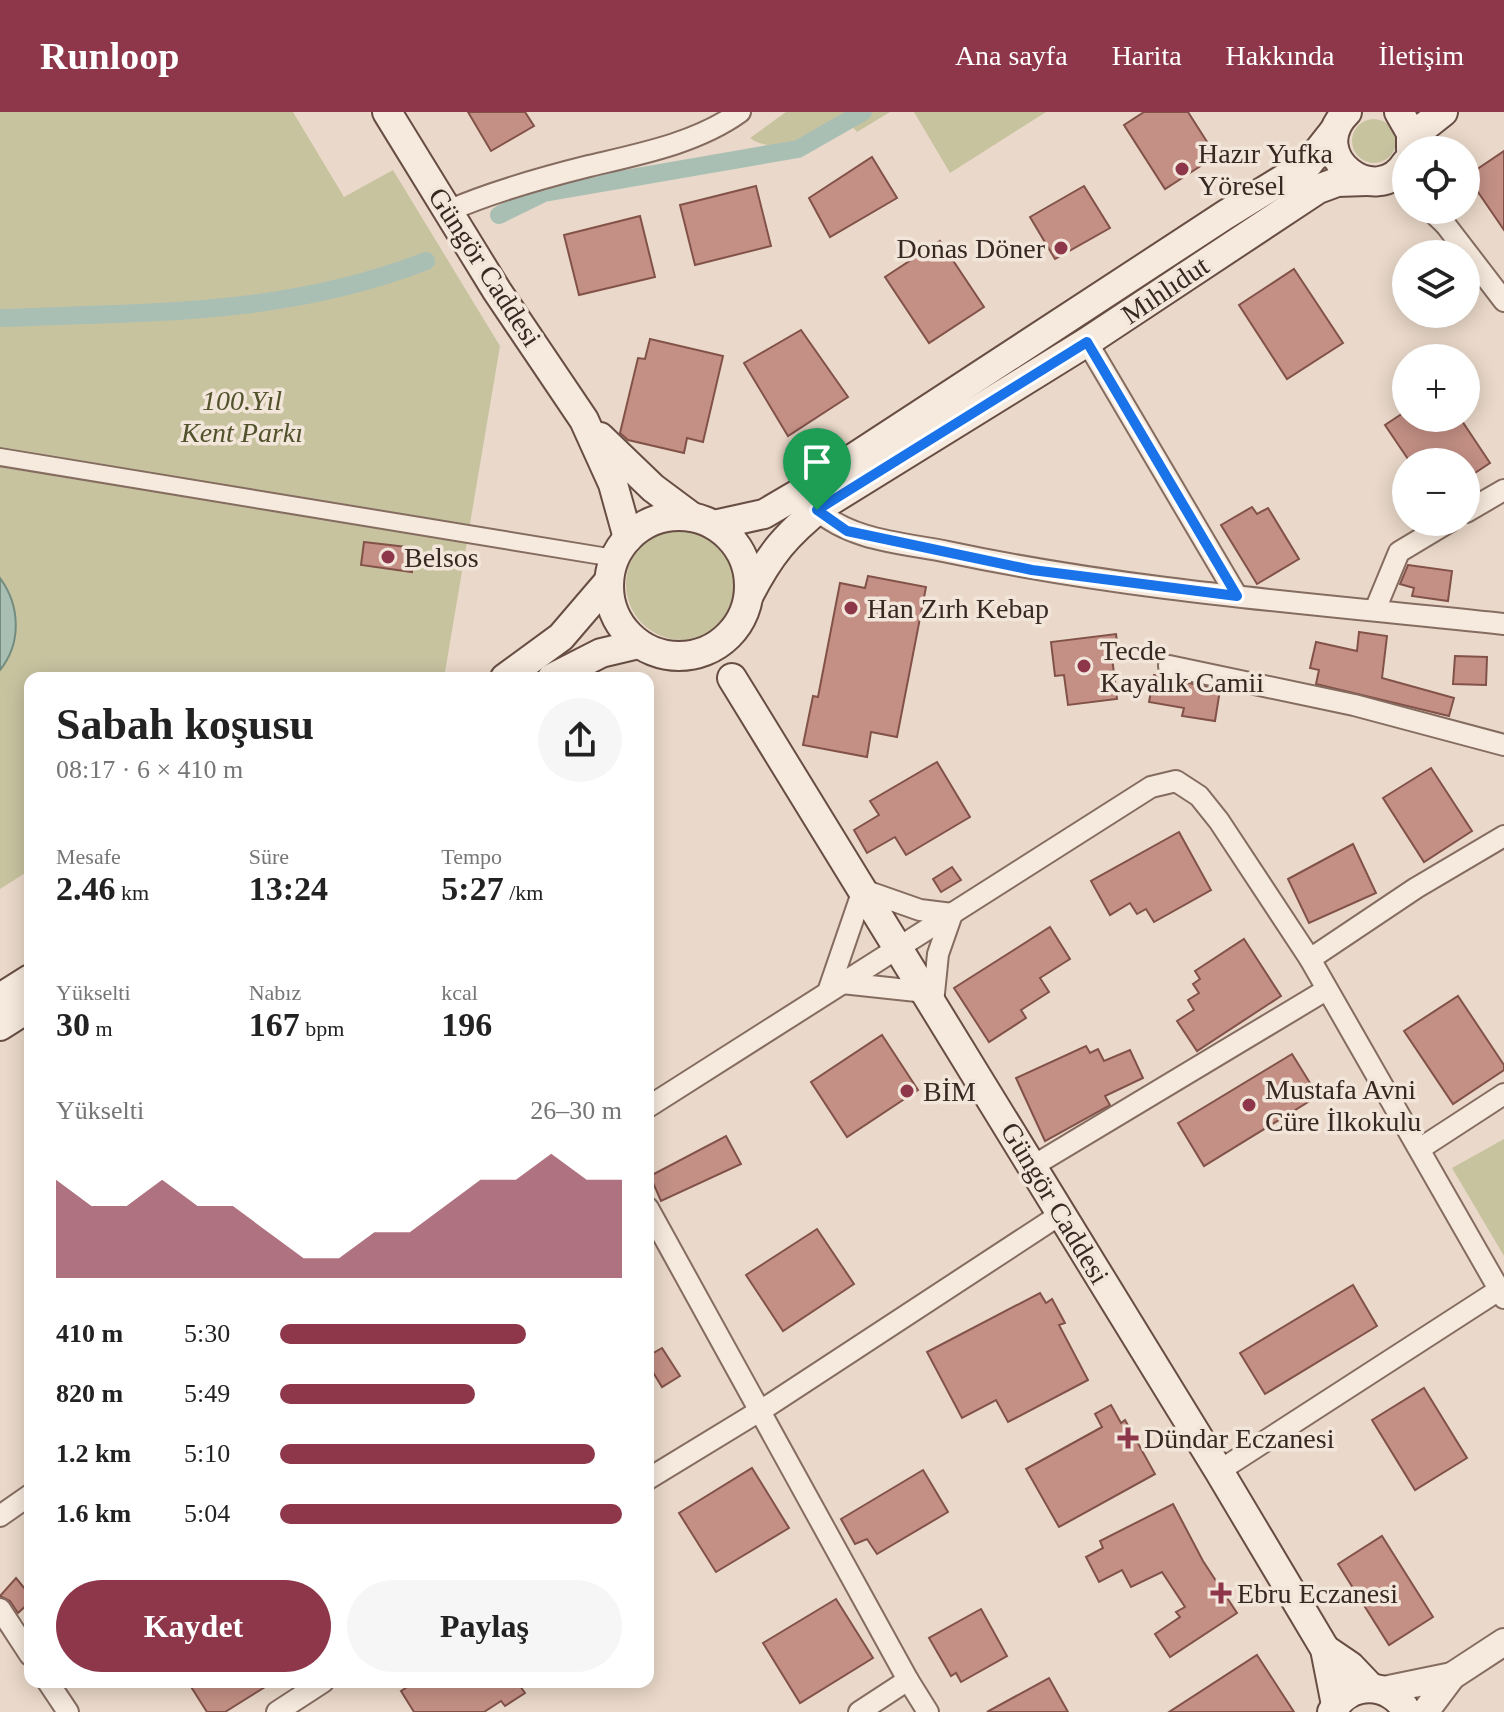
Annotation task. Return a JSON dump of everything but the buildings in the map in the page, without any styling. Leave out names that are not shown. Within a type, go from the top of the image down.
[{"type":"main road","name":"Güngör Caddesi","points":[[387,112],[584,420]]},
{"type":"main road","points":[[1399,112],[1411,136]]},
{"type":"main road","points":[[1419,136],[1424,127],[1443,112]]},
{"type":"main road","points":[[1341,118],[1333,144],[1344,169],[1385,184]]},
{"type":"main road","name":"Mıhlıdut","points":[[703,521],[764,514],[803,491],[1199,231],[1308,164],[1341,118]]},
{"type":"main road","name":"Mıhlıdut","points":[[749,595],[770,556],[790,531],[817,510],[1087,342],[1318,189],[1337,182],[1385,184]]},
{"type":"main road","points":[[584,420],[653,488],[732,540],[744,560],[749,595],[737,624],[727,637],[707,650],[684,656],[660,654],[639,644],[621,627],[611,605],[617,559],[613,484],[584,420]]},
{"type":"main road","points":[[513,672],[561,637],[617,559],[658,519],[703,521]]},
{"type":"main road","points":[[684,656],[732,678],[737,624]]},
{"type":"main road","points":[[564,672],[601,653],[639,644]]},
{"type":"main road","name":"Güngör Caddesi","points":[[732,678],[1033,1166],[1325,1649]]},
{"type":"main road","points":[[0,998],[24,983]]},
{"type":"main road","points":[[0,1026],[24,1011]]},
{"type":"main road","points":[[1325,1649],[1377,1688],[1396,1697],[1407,1712]]},
{"type":"main road","points":[[1325,1649],[1334,1708]]},
{"type":"main road","points":[[1334,1708],[1345,1695],[1377,1688]]},
{"type":"street","points":[[448,211],[485,195],[652,151],[723,124],[740,112]]},
{"type":"street","points":[[1444,224],[1504,300]]},
{"type":"street","points":[[1087,342],[1237,596]]},
{"type":"street","points":[[0,457],[617,559]]},
{"type":"street","points":[[1480,504],[1504,490]]},
{"type":"street","points":[[817,510],[847,531],[1032,570],[1237,596],[1504,624]]},
{"type":"street","points":[[1375,610],[1399,552],[1426,536]]},
{"type":"street","points":[[1169,666],[1354,705],[1504,745]]},
{"type":"street","points":[[654,1103],[1151,787],[1176,781],[1199,796],[1219,821],[1310,959],[1502,1294],[1219,1471]]},
{"type":"street","points":[[1310,959],[1416,888],[1504,836]]},
{"type":"street","points":[[835,987],[863,890],[910,908],[952,914]]},
{"type":"street","points":[[835,987],[930,998],[938,954],[952,914]]},
{"type":"street","points":[[1033,1166],[1326,990]]},
{"type":"street","points":[[1421,1148],[1504,1094]]},
{"type":"street","points":[[654,1475],[761,1411],[1061,1214]]},
{"type":"street","points":[[654,1219],[928,1712]]},
{"type":"street","points":[[0,1516],[24,1499]]},
{"type":"street","points":[[0,1609],[24,1646]]},
{"type":"street","points":[[1425,1712],[1452,1676],[1504,1642]]},
{"type":"street","points":[[1377,1688],[1452,1676]]},
{"type":"street","points":[[859,1712],[908,1680]]},
{"type":"street","points":[[52,1688],[68,1712]]},
{"type":"street","points":[[277,1712],[314,1688]]},
{"type":"green space","name":"100.Yıl Kent Parkı","points":[[0,112],[293,112],[344,197],[393,170],[500,346],[445,672],[24,672],[24,874],[0,889]]},
{"type":"green space","points":[[786,112],[890,112],[857,132],[845,118],[786,144],[761,144],[750,138]]},
{"type":"green space","points":[[914,112],[1046,112],[950,173]]},
{"type":"green space","points":[[1366,121],[1382,121],[1394,133],[1392,152],[1382,161],[1366,161],[1354,149],[1354,133]]},
{"type":"green space","points":[[682,528],[703,533],[721,545],[733,563],[738,584],[733,605],[721,623],[703,635],[682,640],[661,635],[643,623],[631,605],[626,584],[631,563],[643,545],[661,533]]},
{"type":"green space","points":[[1504,1139],[1504,1256],[1452,1168]]},
{"type":"shaded area","points":[[0,578],[12,600],[16,624],[12,648],[0,670]]},
{"type":"waterway","points":[[499,215],[544,193],[798,149],[863,112]]},
{"type":"waterway","points":[[0,318],[163,312],[268,302],[373,279],[426,261]]},
{"type":"place","name":"Hazır Yufka Yöresel","points":[[1182,169]]},
{"type":"place","name":"Donas Döner","points":[[1061,248]]},
{"type":"place","name":"Belsos","points":[[388,557]]},
{"type":"place","name":"Han Zırh Kebap","points":[[851,608]]},
{"type":"place","name":"Tecde Kayalık Camii","points":[[1084,666]]},
{"type":"place","name":"BİM","points":[[907,1091]]},
{"type":"place","name":"Mustafa Avni Cüre İlkokulu","points":[[1249,1105]]},
{"type":"place","name":"Dündar Eczanesi","points":[[1128,1438]]},
{"type":"place","name":"Ebru Eczanesi","points":[[1221,1593]]},
{"type":"route","points":[[1087,342],[1237,596],[1032,570],[847,531],[817,510],[1087,342]]}]
